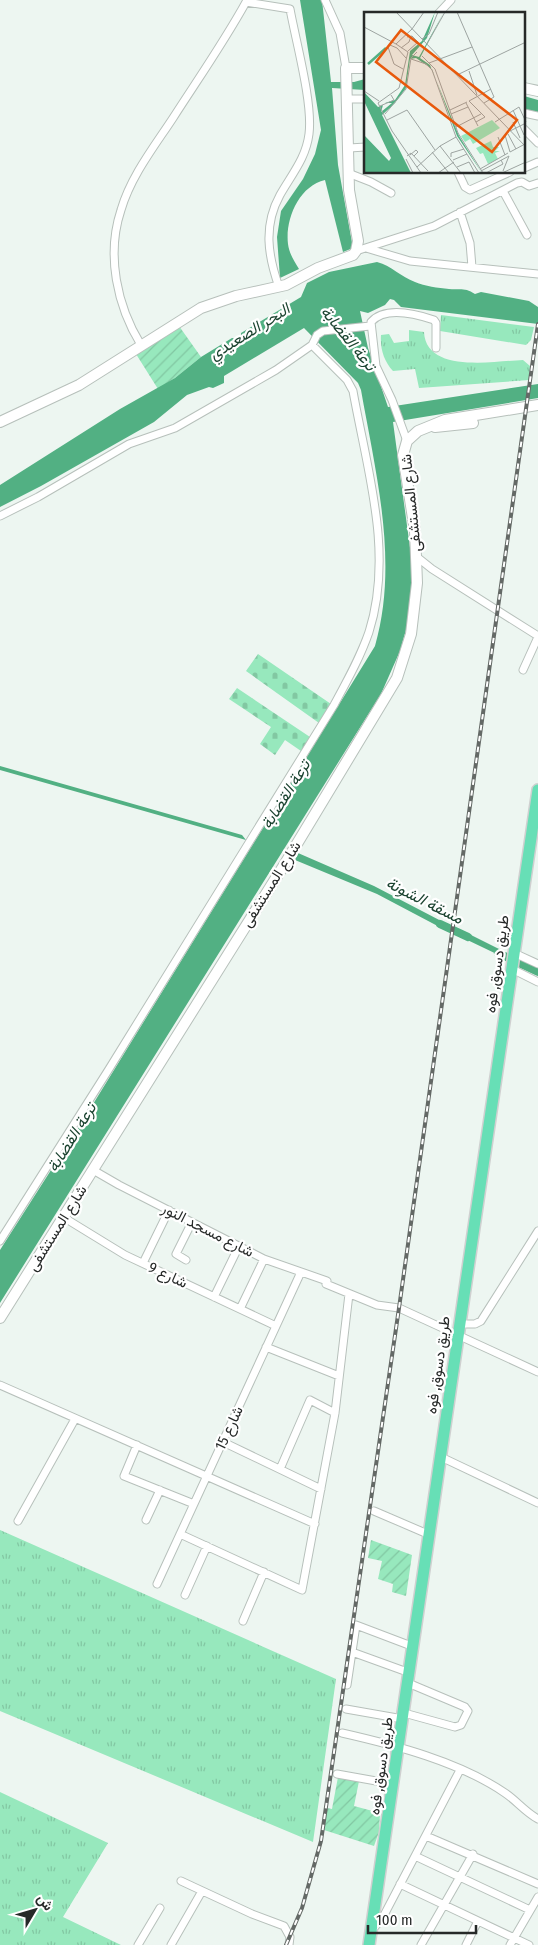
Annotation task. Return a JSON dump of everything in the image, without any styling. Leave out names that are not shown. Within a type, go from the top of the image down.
[{"type":"main road","points":[[0,422],[79,385],[201,308],[236,296],[282,286],[344,259],[361,249],[358,241],[348,173],[346,68],[364,68]]},
{"type":"main road","name":"شارع المستشفى","points":[[0,1318],[286,862],[390,690],[402,666],[412,634],[417,582],[417,557],[403,455],[407,441],[418,431],[449,419],[538,406]]},
{"type":"main road","name":"شارع المستشفى","points":[[432,427],[445,427],[538,412]]},
{"type":"main road","name":"طريق دسوق, فوه","points":[[369,1945],[538,790]]},
{"type":"street","points":[[325,0],[340,33],[346,68]]},
{"type":"street","points":[[440,12],[451,0]]},
{"type":"street","points":[[141,346],[130,324],[117,288],[115,242],[120,211],[143,164],[246,2],[290,9],[308,109],[309,132],[306,148],[295,174],[280,195],[269,224],[270,264],[282,286]]},
{"type":"street","points":[[347,91],[364,98]]},
{"type":"street","points":[[526,131],[538,143]]},
{"type":"street","points":[[349,148],[364,147]]},
{"type":"street","points":[[526,167],[538,162]]},
{"type":"street","points":[[348,173],[372,182],[390,193]]},
{"type":"street","points":[[460,174],[465,187],[470,190],[506,174]]},
{"type":"street","points":[[361,249],[434,226],[520,182],[529,186],[538,183]]},
{"type":"street","points":[[503,191],[527,235]]},
{"type":"street","points":[[460,212],[470,243],[472,267]]},
{"type":"street","points":[[361,249],[410,261],[538,274]]},
{"type":"street","points":[[407,441],[395,408],[376,366],[370,326],[374,319],[387,313],[431,319],[436,323],[436,348]]},
{"type":"street","points":[[0,516],[38,497],[128,444],[175,428],[276,370],[312,345],[317,335],[324,331],[370,326]]},
{"type":"street","points":[[0,1240],[109,1069],[334,705],[354,667],[369,632],[380,575],[379,535],[353,391],[347,380],[312,345]]},
{"type":"street","points":[[417,557],[432,569],[538,636],[524,670]]},
{"type":"street","points":[[514,953],[538,964]]},
{"type":"street","points":[[512,969],[538,982]]},
{"type":"street","name":"شارع مسجد النور","points":[[93,1170],[264,1258],[301,1272],[377,1306],[400,1308],[458,1329],[538,1372]]},
{"type":"street","points":[[143,1263],[169,1210]]},
{"type":"street","name":"شارع 9","points":[[63,1217],[109,1246],[276,1326]]},
{"type":"street","points":[[186,1260],[176,1254],[192,1222]]},
{"type":"street","points":[[458,1329],[481,1321],[538,1230]]},
{"type":"street","points":[[214,1297],[240,1246]]},
{"type":"street","points":[[240,1309],[264,1258]]},
{"type":"street","name":"شارع 15","points":[[158,1584],[301,1272]]},
{"type":"street","points":[[180,1534],[302,1590],[335,1413],[349,1294]]},
{"type":"street","points":[[266,1347],[339,1376]]},
{"type":"street","points":[[0,1385],[315,1524]]},
{"type":"street","points":[[280,1469],[310,1400],[335,1413]]},
{"type":"street","points":[[18,1521],[75,1419]]},
{"type":"street","points":[[223,1442],[321,1489]]},
{"type":"street","points":[[137,1445],[124,1476],[194,1504]]},
{"type":"street","points":[[441,1458],[538,1503]]},
{"type":"street","points":[[146,1520],[160,1490]]},
{"type":"street","points":[[374,1511],[430,1535]]},
{"type":"street","points":[[185,1595],[207,1546]]},
{"type":"street","points":[[242,1621],[264,1572]]},
{"type":"street","points":[[347,1685],[356,1625],[414,1647]]},
{"type":"street","points":[[346,1708],[403,1716],[455,1728],[461,1725],[468,1710],[409,1678],[352,1652]]},
{"type":"street","points":[[342,1733],[399,1746],[460,1770],[505,1793],[520,1808],[538,1819]]},
{"type":"street","points":[[371,1931],[382,1919],[460,1770]]},
{"type":"street","points":[[337,1774],[393,1784]]},
{"type":"street","points":[[426,1836],[473,1854],[538,1884]]},
{"type":"street","points":[[421,1945],[473,1854]]},
{"type":"street","points":[[415,1856],[530,1910]]},
{"type":"street","points":[[181,1880],[284,1926],[290,1937],[289,1945]]},
{"type":"street","points":[[400,1884],[529,1945]]},
{"type":"street","points":[[171,1945],[202,1891]]},
{"type":"street","points":[[510,1945],[538,1897]]},
{"type":"street","points":[[138,1945],[160,1908]]},
{"type":"street","points":[[466,1945],[478,1921]]},
{"type":"green space","points":[[441,315],[534,327],[531,340],[526,345],[440,331]]},
{"type":"green space","points":[[179,326],[201,357],[158,389],[136,354]]},
{"type":"green space","points":[[409,330],[424,332],[428,345],[436,354],[449,360],[480,363],[523,360],[530,366],[529,380],[419,388],[415,369],[393,371],[387,363],[382,350],[381,335],[389,334],[394,343],[409,341]]},
{"type":"green space","points":[[258,654],[331,704],[319,723],[246,671]]},
{"type":"green space","points":[[237,688],[310,737],[301,751],[285,740],[275,755],[260,744],[271,727],[229,699]]},
{"type":"green space","points":[[0,1530],[336,1679],[313,1842],[0,1711]]},
{"type":"green space","points":[[371,1540],[412,1555],[406,1596],[392,1592],[393,1584],[378,1579],[382,1561],[368,1558]]},
{"type":"green space","points":[[338,1777],[359,1781],[354,1806],[380,1813],[379,1832],[374,1846],[324,1830],[327,1808],[332,1809]]},
{"type":"green space","points":[[0,1792],[108,1843],[63,1917],[121,1945],[0,1945]]},
{"type":"water","points":[[300,0],[322,0],[331,82],[354,82],[364,79],[364,90],[332,88],[338,165],[353,248],[343,252],[325,180],[316,183],[301,196],[289,224],[289,247],[299,269],[280,278],[277,237],[281,211],[303,179],[315,154],[321,130]]},
{"type":"water","points":[[526,97],[538,100],[538,112],[526,109]]},
{"type":"water","points":[[377,262],[423,285],[465,290],[475,294],[481,292],[529,301],[538,307],[538,324],[401,307],[394,300],[390,299],[385,305],[368,313],[360,311],[368,348],[388,407],[538,384],[538,398],[393,422],[411,555],[411,592],[408,623],[400,651],[381,694],[0,1303],[0,1250],[90,1109],[375,646],[382,614],[385,583],[385,550],[383,518],[361,390],[358,383],[304,328],[224,376],[224,383],[187,395],[154,422],[0,507],[0,485],[120,409],[175,378],[201,357],[232,338],[241,339],[241,333],[301,297],[307,283],[329,272]]},
{"type":"water","points":[[0,766],[242,835],[246,840],[0,770]]},
{"type":"water","points":[[298,853],[374,886],[445,923],[450,926],[449,932],[377,894],[295,860]]},
{"type":"water","points":[[459,929],[507,953],[505,958],[459,936]]},
{"type":"waterway","name":"مسقة الشونة","points":[[440,924],[468,937]]},
{"type":"waterway","name":"مسقة الشونة","points":[[498,953],[538,972]]},
{"type":"railway","points":[[286,1945],[302,1908],[321,1841],[399,1308],[538,324]]},
{"type":"water label","name":"البحر الصعيدي","points":[[249,331]]},
{"type":"water label","name":"ترعة القضابة","points":[[349,338]]},
{"type":"water label","name":"ترعة القضابة","points":[[285,794]]},
{"type":"water label","name":"ترعة القضابة","points":[[71,1137]]}]
